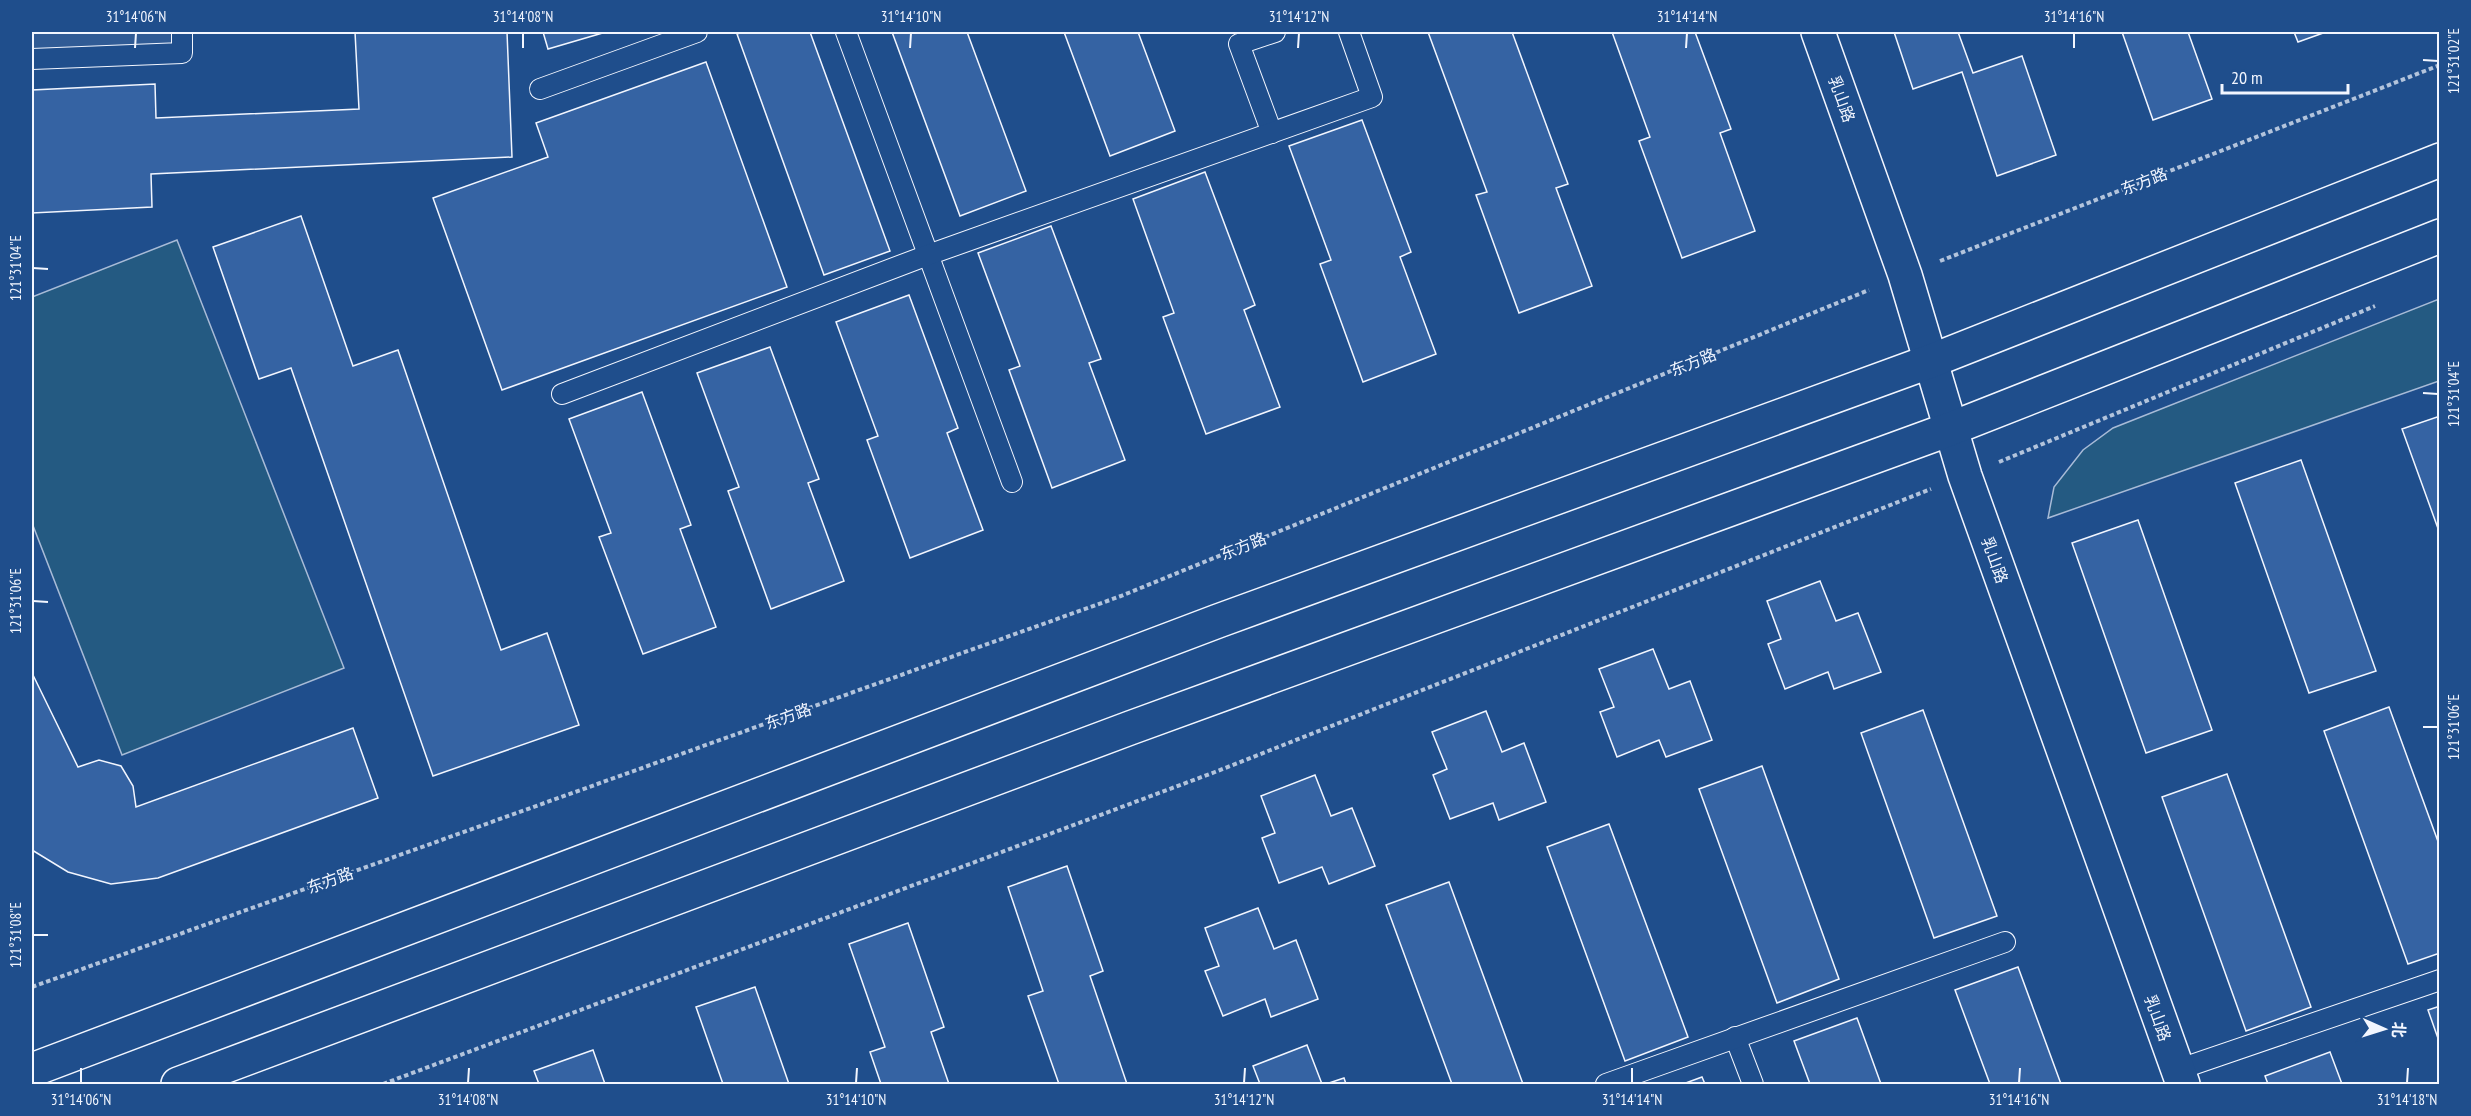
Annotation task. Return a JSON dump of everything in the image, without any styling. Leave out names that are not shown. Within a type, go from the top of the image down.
[{"type":"main road","name":"乳山路","points":[[1818,32],[1905,275],[1965,476],[2180,1077]]},
{"type":"main road","points":[[32,1070],[1207,625],[1931,361],[2439,160]]},
{"type":"main road","points":[[178,1084],[1130,728],[1950,429],[2439,236]]},
{"type":"lane","points":[[32,59],[182,53],[182,32]]},
{"type":"lane","points":[[540,89],[697,32]]},
{"type":"lane","points":[[846,32],[1012,482]]},
{"type":"lane","points":[[1272,133],[1239,44],[1275,32]]},
{"type":"lane","points":[[562,394],[928,255],[1372,97],[1348,32]]},
{"type":"lane","points":[[1606,1084],[2005,942]]},
{"type":"lane","points":[[2180,1077],[2439,980]]},
{"type":"lane","points":[[1735,1037],[1753,1084]]},
{"type":"path","name":"东方路","points":[[32,987],[1121,596],[1905,275],[2439,65]]},
{"type":"path","points":[[383,1084],[1215,772],[1965,476],[2384,302]]},
{"type":"shaded area","points":[[32,32],[182,32],[182,53],[32,59]]},
{"type":"shaded area","points":[[177,240],[344,668],[122,755],[32,523],[32,297]]},
{"type":"shaded area","points":[[2439,299],[2439,381],[2048,518],[2054,487],[2083,450],[2113,428]]},
{"type":"building","points":[[355,32],[507,32],[512,157],[151,174],[152,207],[32,213],[32,90],[155,84],[156,118],[359,109]]},
{"type":"building","points":[[543,32],[606,32],[548,49]]},
{"type":"building","points":[[743,32],[810,32],[890,251],[824,275],[737,34]]},
{"type":"building","points":[[892,32],[967,32],[1026,191],[960,216]]},
{"type":"building","points":[[1064,32],[1138,32],[1175,131],[1110,156]]},
{"type":"building","points":[[1428,32],[1512,32],[1568,184],[1556,188],[1592,286],[1519,313],[1476,195],[1487,192]]},
{"type":"building","points":[[1612,32],[1695,32],[1731,129],[1720,133],[1755,231],[1682,258],[1639,141],[1650,137]]},
{"type":"building","points":[[1894,32],[1958,32],[1973,73],[2022,56],[2056,155],[1997,176],[1962,72],[1913,89]]},
{"type":"building","points":[[2122,32],[2188,32],[2212,99],[2153,120]]},
{"type":"building","points":[[2294,32],[2326,32],[2298,42]]},
{"type":"building","points":[[706,62],[787,287],[502,390],[433,198],[548,157],[536,123]]},
{"type":"building","points":[[1362,120],[1411,252],[1400,257],[1436,354],[1363,382],[1320,264],[1331,260],[1289,146]]},
{"type":"building","points":[[1205,172],[1255,305],[1244,310],[1280,407],[1206,434],[1163,317],[1174,313],[1133,199]]},
{"type":"building","points":[[301,216],[353,366],[398,350],[501,650],[547,633],[579,725],[433,776],[291,368],[259,379],[213,247]]},
{"type":"building","points":[[1051,226],[1101,359],[1089,363],[1125,460],[1052,488],[1009,370],[1020,366],[978,253]]},
{"type":"building","points":[[909,295],[958,428],[947,433],[983,530],[910,558],[867,440],[878,436],[836,322]]},
{"type":"building","points":[[770,347],[819,479],[808,483],[844,581],[771,609],[728,491],[739,487],[697,373]]},
{"type":"building","points":[[642,392],[691,525],[680,529],[716,627],[643,654],[599,537],[611,533],[569,419]]},
{"type":"building","points":[[2440,416],[2440,534],[2402,429]]},
{"type":"building","points":[[2301,460],[2376,671],[2309,693],[2235,483]]},
{"type":"building","points":[[2138,520],[2212,730],[2146,753],[2072,543]]},
{"type":"building","points":[[1820,581],[1836,621],[1858,613],[1881,672],[1834,689],[1828,672],[1785,689],[1768,644],[1781,639],[1767,601]]},
{"type":"building","points":[[1653,649],[1669,689],[1690,681],[1712,740],[1666,757],[1659,740],[1617,757],[1600,712],[1614,707],[1599,669]]},
{"type":"building","points":[[32,673],[78,767],[99,760],[121,766],[133,786],[136,807],[353,728],[378,798],[158,878],[111,884],[68,872],[32,850]]},
{"type":"building","points":[[2389,707],[2440,847],[2440,953],[2408,964],[2324,731]]},
{"type":"building","points":[[1923,710],[1997,916],[1934,938],[1861,733]]},
{"type":"building","points":[[1486,711],[1502,752],[1524,743],[1546,802],[1499,820],[1493,803],[1450,819],[1433,775],[1447,769],[1432,732]]},
{"type":"building","points":[[1762,766],[1839,979],[1777,1003],[1699,789]]},
{"type":"building","points":[[2227,774],[2311,1007],[2246,1031],[2162,797]]},
{"type":"building","points":[[1315,775],[1331,816],[1352,808],[1375,866],[1329,884],[1322,867],[1279,883],[1262,838],[1275,833],[1261,796]]},
{"type":"building","points":[[1609,824],[1688,1037],[1625,1061],[1547,847]]},
{"type":"building","points":[[1067,866],[1103,971],[1090,976],[1127,1084],[1059,1084],[1028,996],[1043,991],[1008,887]]},
{"type":"building","points":[[1449,882],[1523,1084],[1452,1084],[1386,905]]},
{"type":"building","points":[[1258,908],[1274,949],[1296,940],[1318,999],[1271,1017],[1265,999],[1223,1016],[1205,971],[1219,966],[1205,928]]},
{"type":"building","points":[[908,923],[944,1027],[931,1032],[949,1084],[881,1084],[870,1052],[885,1047],[849,944]]},
{"type":"building","points":[[2018,967],[2061,1084],[1990,1084],[1955,990]]},
{"type":"building","points":[[755,987],[789,1084],[723,1084],[696,1007]]},
{"type":"building","points":[[2440,1006],[2440,1044],[2428,1010]]},
{"type":"building","points":[[1857,1018],[1881,1084],[1810,1084],[1794,1041]]},
{"type":"building","points":[[1307,1045],[1322,1084],[1260,1084],[1253,1066]]},
{"type":"building","points":[[593,1050],[605,1084],[539,1084],[534,1071]]},
{"type":"building","points":[[2330,1052],[2342,1084],[2268,1084],[2265,1076]]},
{"type":"building","points":[[1702,1077],[1705,1084],[1683,1084]]},
{"type":"building","points":[[1344,1078],[1346,1084],[1326,1084]]}]
